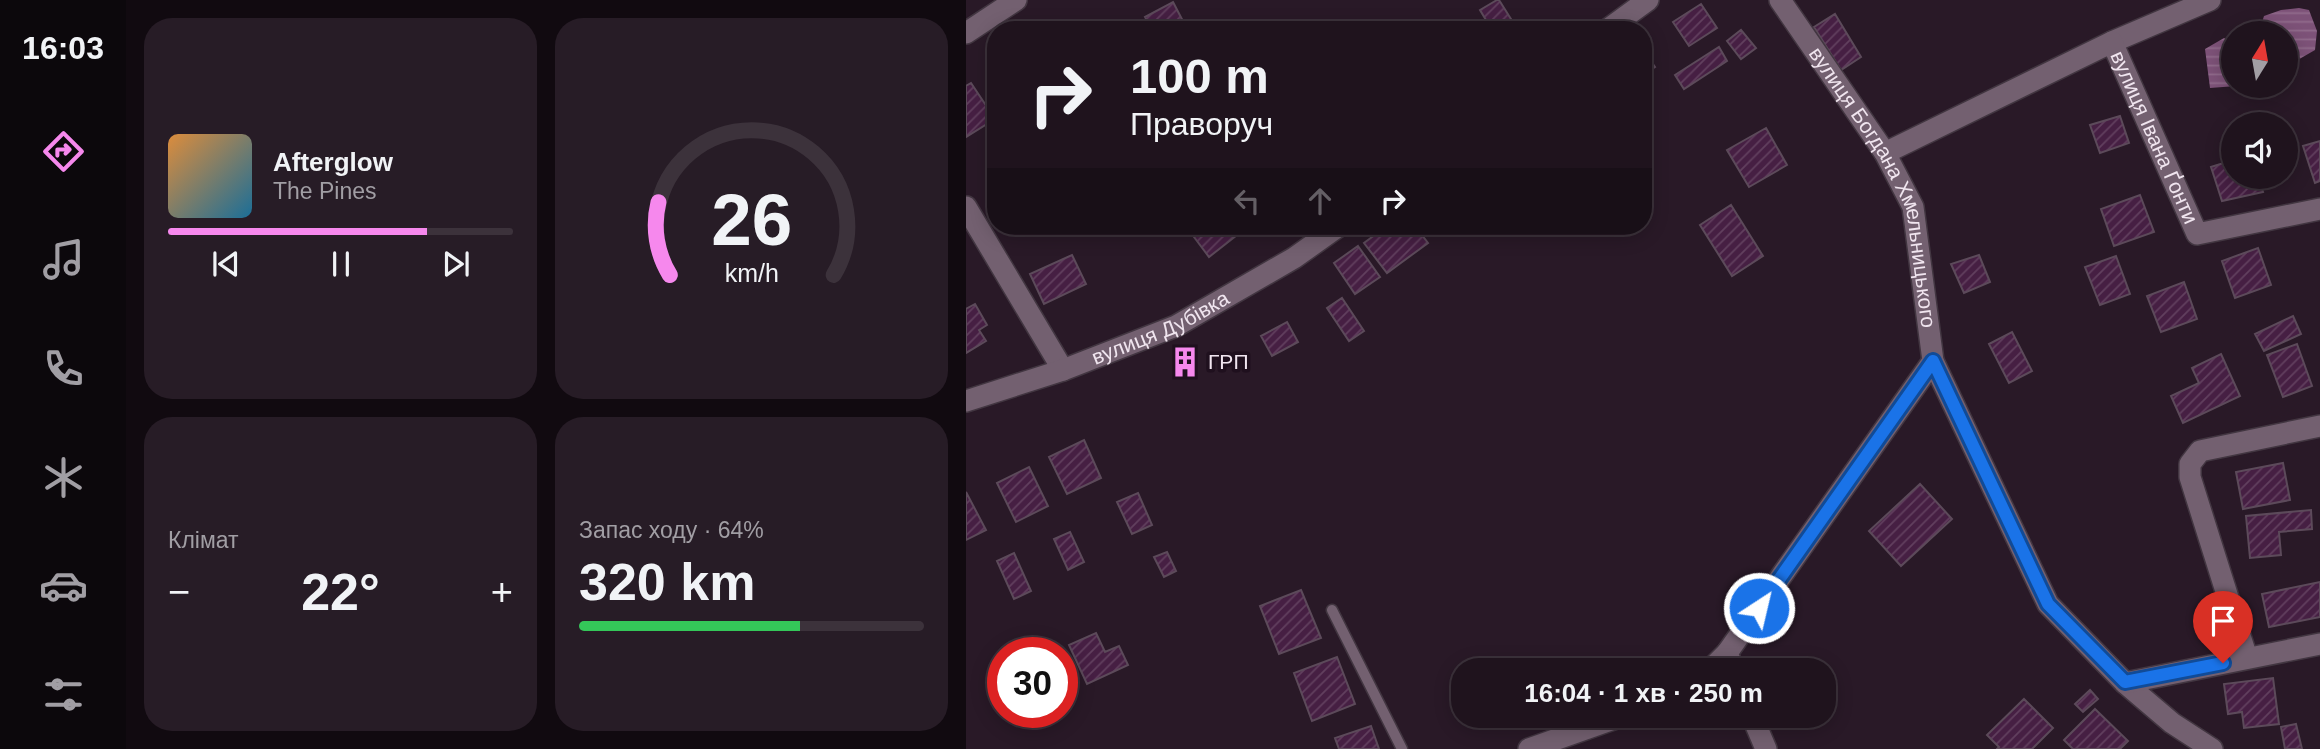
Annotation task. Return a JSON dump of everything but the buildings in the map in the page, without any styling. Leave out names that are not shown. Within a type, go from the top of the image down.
[{"type":"street","points":[[966,33],[1016,0]]},
{"type":"street","points":[[1619,21],[1648,0]]},
{"type":"street","name":"вулиця Богдана Хмельницького","points":[[1780,0],[1885,153],[1913,207],[1933,361],[2048,604],[2125,682],[2172,723],[2212,749]]},
{"type":"street","points":[[2112,42],[2210,0]]},
{"type":"street","name":"вулиця Івана Ґонти","points":[[1885,153],[2112,42],[2197,234],[2320,209]]},
{"type":"street","points":[[966,207],[1063,370]]},
{"type":"street","name":"вулиця Дубівка","points":[[966,401],[1063,370],[1176,326],[1294,258],[1326,235]]},
{"type":"street","points":[[1733,658],[1933,361]]},
{"type":"street","points":[[2247,658],[2190,477],[2190,464],[2200,451],[2320,426]]},
{"type":"street","points":[[2125,682],[2320,644]]},
{"type":"street","points":[[1529,749],[1588,728]]},
{"type":"street","points":[[1757,728],[1766,749]]},
{"type":"lane","points":[[1332,610],[1402,749]]},
{"type":"shaded area","points":[[2281,10],[2309,10],[2317,31],[2315,50],[2298,60],[2298,21],[2262,21],[2264,16]]},
{"type":"shaded area","points":[[2221,40],[2221,87],[2210,88],[2205,49]]},
{"type":"place","name":"ГРП","points":[[1185,362]]},
{"type":"route","points":[[1759,608],[1933,361],[2048,604],[2125,682],[2223,663]]}]
